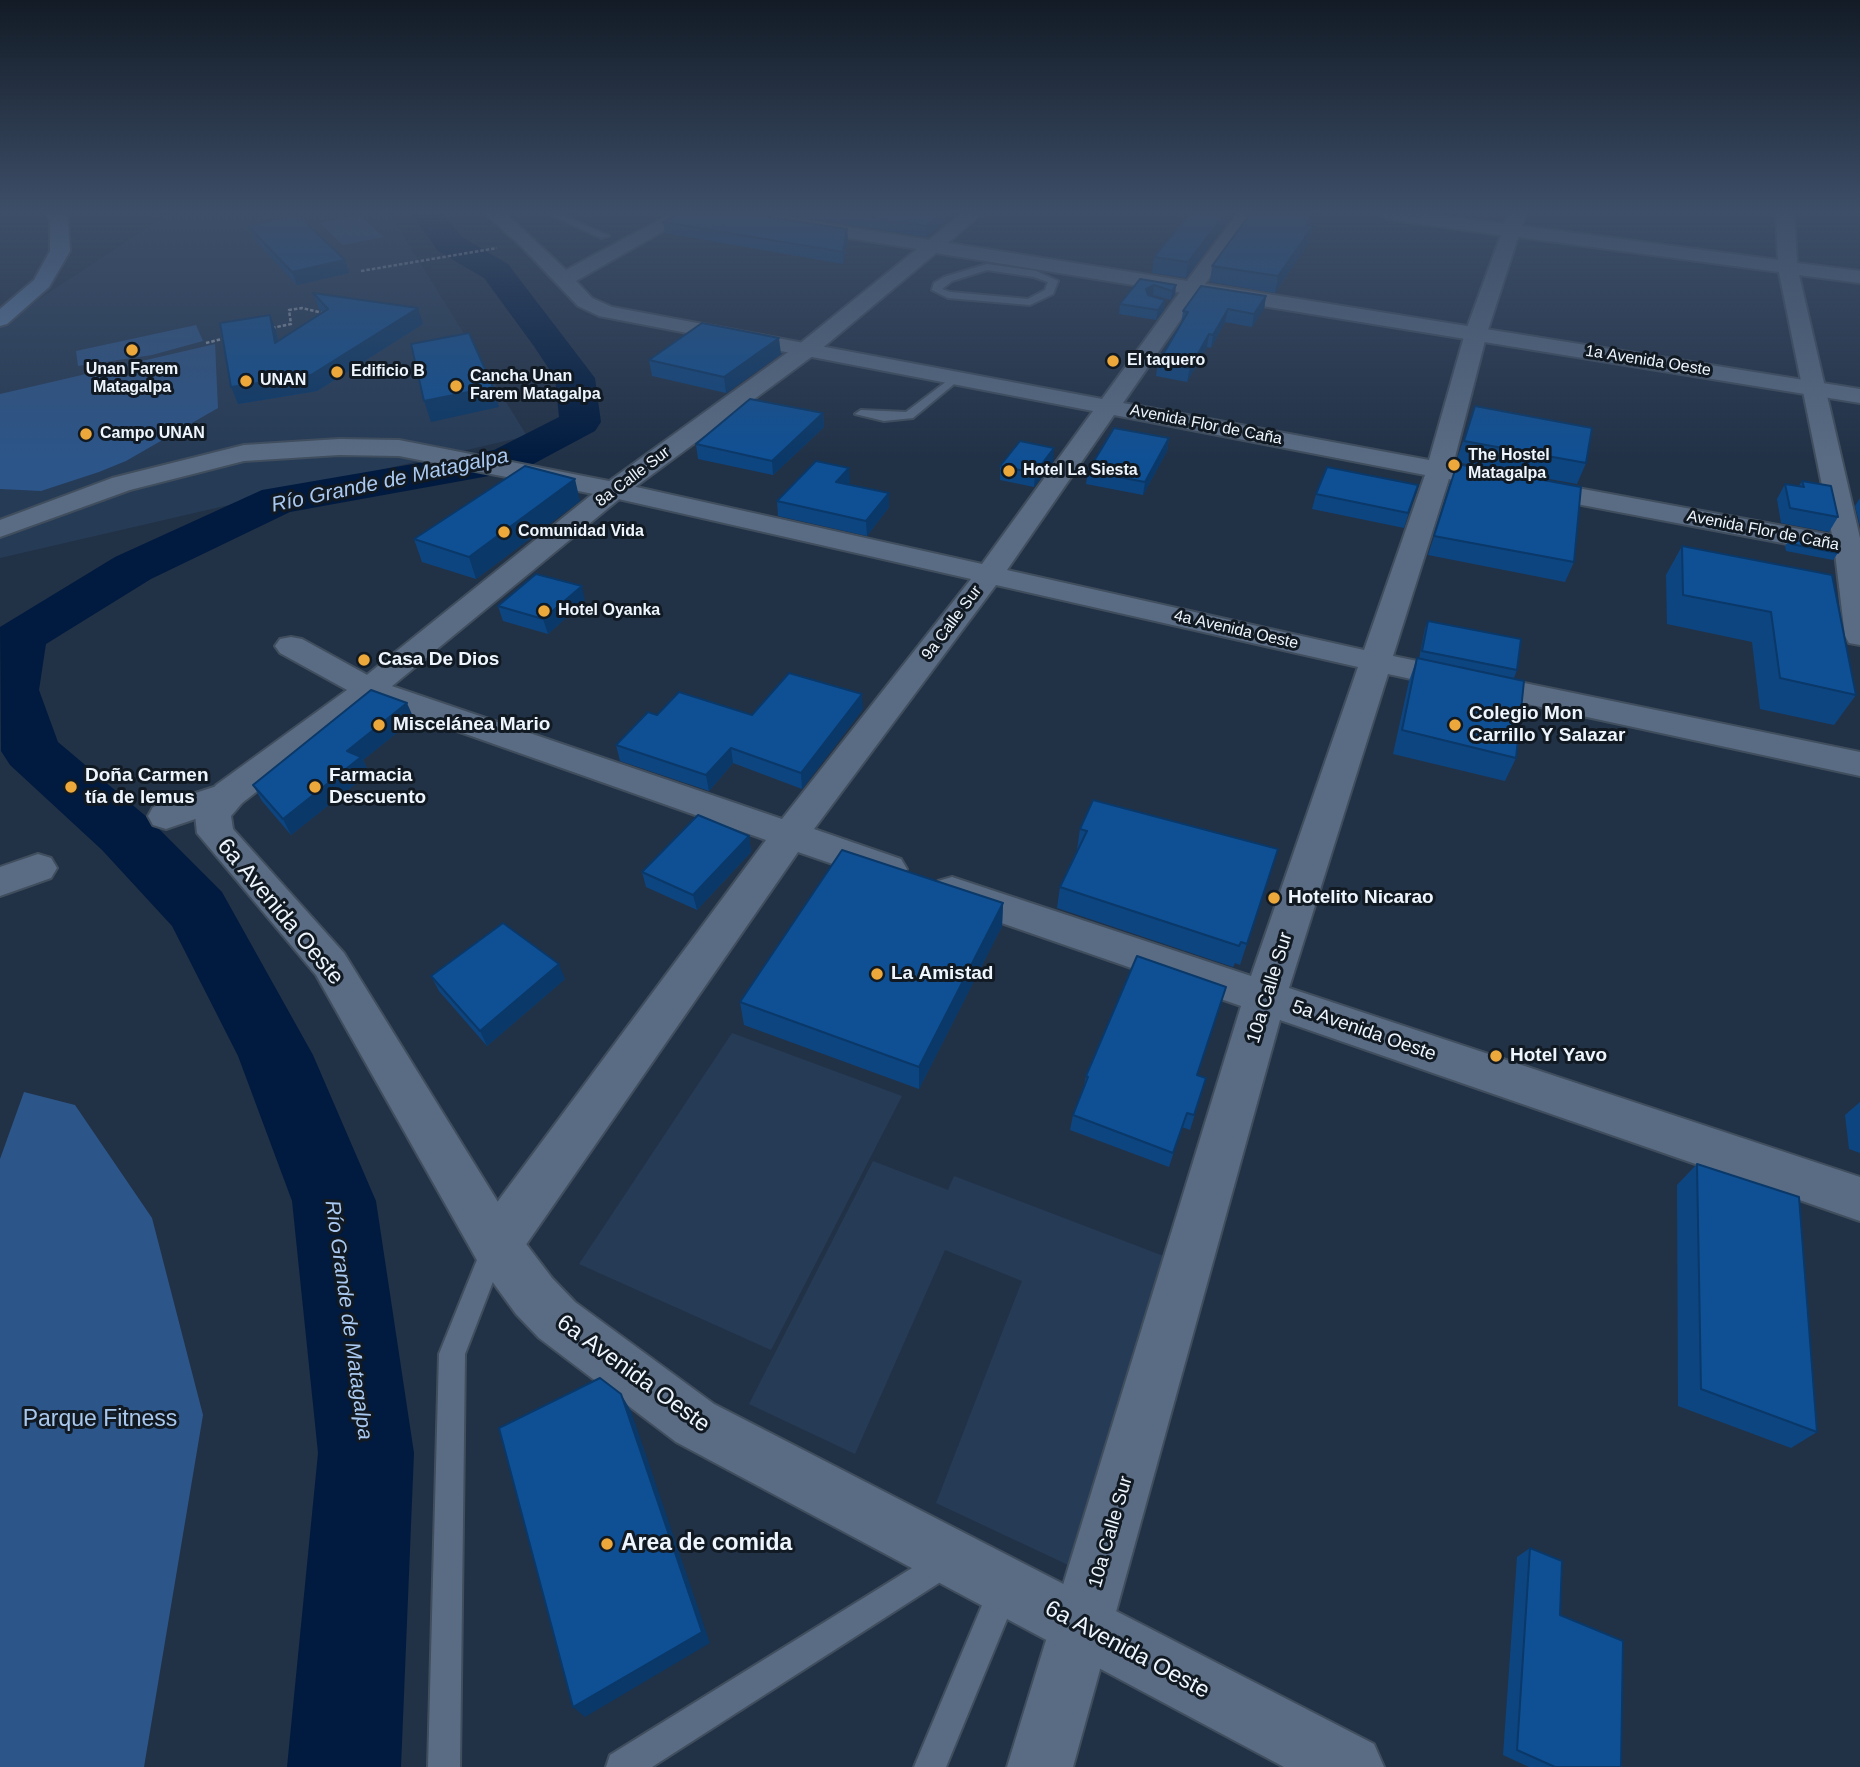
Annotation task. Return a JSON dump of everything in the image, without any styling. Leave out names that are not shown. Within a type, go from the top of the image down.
[{"type":"main road","points":[[5,312],[25,296]]},
{"type":"street","name":"Avenida Flor de Caña","points":[[579,296],[606,312],[1854,548]]},
{"type":"street","name":"8a Calle Sur","points":[[229,794],[369,689],[614,490],[806,350],[873,296]]},
{"type":"street","name":"9a Calle Sur","points":[[496,1245],[789,836],[989,575],[1110,407],[1172,307],[1184,296]]},
{"type":"street","name":"1a Avenida Oeste","points":[[1240,296],[1860,396]]},
{"type":"street","name":"10a Calle Sur","points":[[1040,1767],[1265,998],[1439,470],[1476,333],[1489,296]]},
{"type":"street","points":[[1794,296],[1813,388],[1854,548],[1860,636]]},
{"type":"street","name":"4a Avenida Oeste","points":[[0,529],[121,484],[244,453],[339,447],[400,447],[614,490],[1376,662],[1860,764]]},
{"type":"street","name":"5a Avenida Oeste","points":[[292,646],[369,689],[789,836],[1860,1199]]},
{"type":"street","points":[[166,816],[229,794]]},
{"type":"street","name":"6a Avenida Oeste","points":[[229,794],[213,814],[215,833],[330,964],[496,1245],[534,1296],[557,1320],[695,1423],[1351,1767]]},
{"type":"street","points":[[0,882],[38,869]]},
{"type":"lane","points":[[960,296],[1030,302],[1041,296]]},
{"type":"lane","points":[[861,414],[884,417],[909,415],[956,378]]},
{"type":"lane","points":[[444,1767],[452,1354],[496,1245]]},
{"type":"lane","points":[[622,1767],[953,1558]]},
{"type":"lane","points":[[930,1767],[1006,1586]]},
{"type":"path","points":[[267,329],[292,324],[289,310],[302,308],[334,315]]},
{"type":"path","points":[[206,343],[230,337]]},
{"type":"shaded area","name":"UNAN","points":[[43,296],[441,296],[527,436],[0,558],[0,325]]},
{"type":"shaded area","points":[[732,1033],[902,1096],[771,1350],[579,1264]]},
{"type":"shaded area","points":[[873,1161],[948,1190],[954,1176],[1174,1260],[1081,1571],[936,1503],[1022,1281],[945,1250],[855,1454],[749,1404]]},
{"type":"green space","points":[[196,325],[203,341],[152,355],[78,366],[76,351]]},
{"type":"green space","name":"Campo UNAN","points":[[215,344],[218,408],[126,461],[99,472],[41,491],[0,489],[0,394]]},
{"type":"green space","name":"Parque Fitness","points":[[24,1092],[75,1105],[152,1218],[203,1415],[144,1767],[0,1767],[0,1159]]},
{"type":"building","points":[[316,296],[337,296],[418,308],[311,375],[231,387],[220,323],[270,315],[275,343],[328,309]]},
{"type":"building","points":[[1126,296],[1153,296],[1165,300],[1158,310],[1120,304]]},
{"type":"building","points":[[1193,296],[1266,296],[1254,314],[1228,309],[1213,335],[1209,334],[1190,368],[1158,363],[1188,312],[1183,311]]},
{"type":"building","points":[[702,323],[779,338],[724,377],[649,360]]},
{"type":"building","name":"Cancha Unan Farem Matagalpa","points":[[469,333],[493,387],[424,401],[411,344]]},
{"type":"building","points":[[750,399],[823,413],[772,461],[696,444]]},
{"type":"building","points":[[1475,406],[1592,428],[1586,463],[1464,441]]},
{"type":"building","points":[[1114,428],[1169,438],[1145,482],[1088,471]]},
{"type":"building","points":[[1020,441],[1054,448],[1035,473],[1000,466]]},
{"type":"building","points":[[816,461],[849,468],[836,482],[889,493],[866,521],[777,501]]},
{"type":"building","points":[[1457,464],[1581,487],[1574,562],[1434,536]]},
{"type":"building","points":[[525,466],[575,479],[469,557],[414,539]]},
{"type":"building","points":[[1327,467],[1418,485],[1408,513],[1316,494]]},
{"type":"building","points":[[1802,481],[1831,486],[1838,517],[1790,508],[1785,484],[1804,487]]},
{"type":"building","points":[[1790,539],[1837,548],[1838,553],[1791,544]]},
{"type":"building","points":[[1682,546],[1832,575],[1856,695],[1780,678],[1771,612],[1683,595]]},
{"type":"building","points":[[536,574],[582,586],[543,619],[498,606]]},
{"type":"building","points":[[1428,621],[1521,639],[1517,670],[1422,651]]},
{"type":"building","name":"Colegio Mon Carrillo Y Salazar","points":[[1417,658],[1524,681],[1516,758],[1402,730]]},
{"type":"building","points":[[789,673],[862,694],[801,773],[731,748],[706,775],[616,745],[648,712],[657,715],[679,692],[752,715]]},
{"type":"building","points":[[371,690],[407,703],[347,751],[361,757],[283,819],[253,785]]},
{"type":"building","points":[[1093,800],[1278,849],[1247,944],[1241,942],[1239,946],[1060,887],[1087,831],[1080,829]]},
{"type":"building","points":[[698,815],[749,836],[693,895],[642,872]]},
{"type":"building","name":"La Amistad","points":[[842,850],[1003,903],[919,1067],[740,1002]]},
{"type":"building","points":[[503,923],[559,964],[480,1031],[431,976]]},
{"type":"building","points":[[1137,956],[1226,987],[1197,1075],[1206,1078],[1194,1115],[1187,1113],[1173,1153],[1073,1115],[1088,1077],[1086,1076]]},
{"type":"building","points":[[1697,1164],[1799,1197],[1817,1432],[1701,1389]]},
{"type":"building","name":"Area de comida","points":[[600,1378],[621,1394],[702,1632],[573,1707],[499,1428]]},
{"type":"building","points":[[1530,1548],[1562,1561],[1560,1615],[1623,1641],[1621,1767],[1555,1767],[1517,1750]]},
{"type":"waterway","name":"Río Grande de Matagalpa","points":[[344,1767],[366,1453],[334,1201],[275,1055],[198,910],[125,834],[31,751],[11,690],[20,637],[133,568],[278,500],[506,461],[580,422],[575,378],[516,296]]},
{"type":"place","name":"Unan Farem Matagalpa","points":[[132,350]]},
{"type":"place","name":"El taquero","points":[[1113,361]]},
{"type":"place","name":"Edificio B","points":[[337,372]]},
{"type":"place","name":"UNAN","points":[[246,381]]},
{"type":"place","name":"Cancha Unan Farem Matagalpa","points":[[456,386]]},
{"type":"place","name":"Campo UNAN","points":[[86,434]]},
{"type":"place","name":"The Hostel Matagalpa","points":[[1454,465]]},
{"type":"place","name":"Hotel La Siesta","points":[[1009,471]]},
{"type":"place","name":"Comunidad Vida","points":[[504,532]]},
{"type":"place","name":"Hotel Oyanka","points":[[544,611]]},
{"type":"place","name":"Casa De Dios","points":[[364,660]]},
{"type":"place","name":"Miscelánea Mario","points":[[379,725]]},
{"type":"place","name":"Colegio Mon Carrillo Y Salazar","points":[[1455,725]]},
{"type":"place","name":"Doña Carmen tía de lemus","points":[[71,787]]},
{"type":"place","name":"Farmacia Descuento","points":[[315,787]]},
{"type":"place","name":"Hotelito Nicarao","points":[[1274,898]]},
{"type":"place","name":"La Amistad","points":[[877,974]]},
{"type":"place","name":"Hotel Yavo","points":[[1496,1056]]},
{"type":"place","name":"Area de comida","points":[[607,1544]]}]
